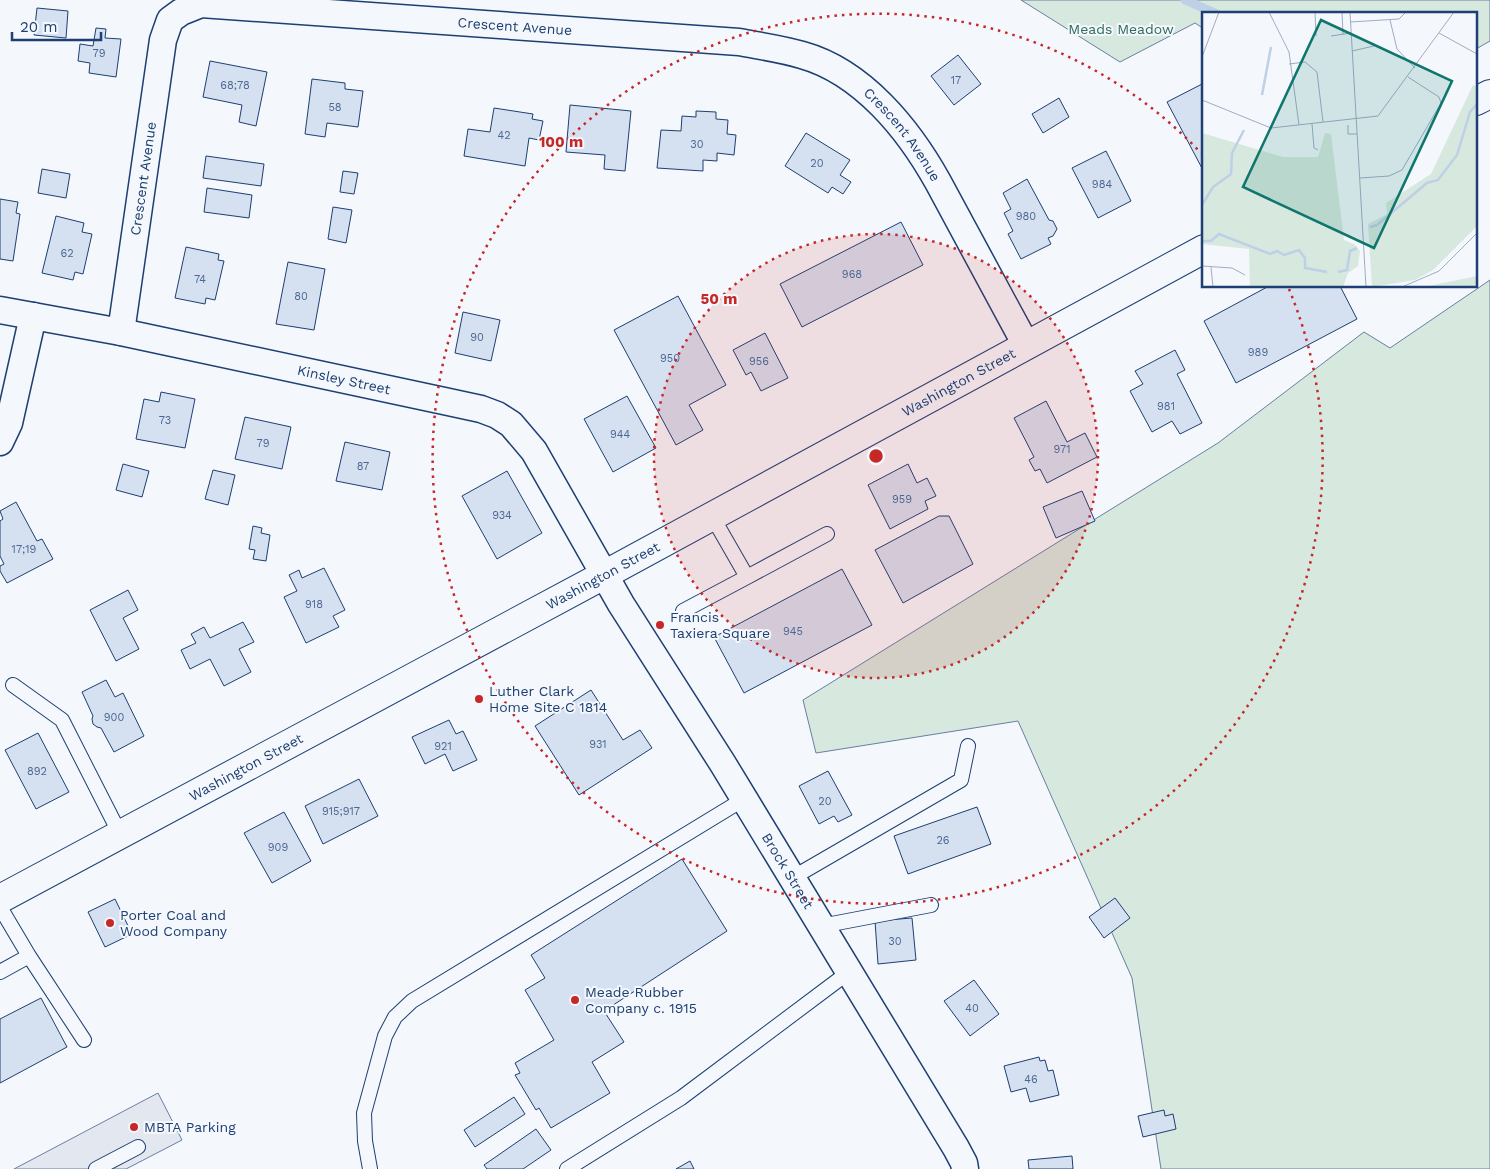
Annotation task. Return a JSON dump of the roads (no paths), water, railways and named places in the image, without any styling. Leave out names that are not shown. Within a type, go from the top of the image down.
[{"type":"main road","points":[[1478,100],[1490,94]]},
{"type":"main road","name":"Washington Street","points":[[0,898],[604,576],[1202,250]]},
{"type":"street","name":"Crescent Avenue","points":[[121,332],[163,40],[170,20],[181,12],[201,4],[739,42],[802,55],[821,62],[838,71],[868,93],[886,109],[911,139],[930,167],[1026,345]]},
{"type":"street","name":"Kinsley Street","points":[[0,310],[121,332],[481,409],[497,415],[510,424],[534,451],[604,576]]},
{"type":"street","points":[[0,442],[9,423],[33,316]]},
{"type":"street","name":"Brock Street","points":[[604,576],[744,798],[956,1148],[965,1169]]},
{"type":"lane","points":[[712,516],[747,577]]},
{"type":"lane","points":[[683,612],[827,534]]},
{"type":"lane","points":[[13,685],[62,720],[120,834]]},
{"type":"lane","points":[[792,878],[961,780],[968,746]]},
{"type":"lane","points":[[370,1169],[365,1141],[364,1113],[385,1036],[395,1017],[412,1001],[744,798]]},
{"type":"lane","points":[[821,926],[931,905]]},
{"type":"lane","points":[[0,906],[29,956],[84,1040]]},
{"type":"lane","points":[[0,972],[29,956]]},
{"type":"lane","points":[[567,1169],[681,1098],[849,972]]},
{"type":"lane","points":[[96,1169],[138,1147]]},
{"type":"waterway","points":[[1185,0],[1212,12]]},
{"type":"place","name":"Francis Taxiera Square","points":[[660,625]]},
{"type":"place","name":"Luther Clark Home Site C 1814","points":[[479,699]]},
{"type":"place","name":"Porter Coal and Wood Company","points":[[110,923]]},
{"type":"place","name":"Meade Rubber Company c. 1915","points":[[575,1000]]},
{"type":"place","name":"MBTA Parking","points":[[134,1127]]},
{"type":"park label","name":"Meads Meadow","points":[[1121,29]]}]
